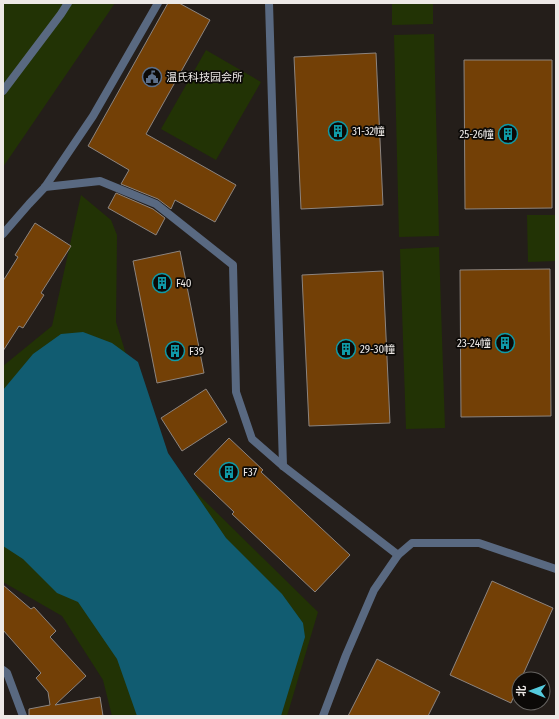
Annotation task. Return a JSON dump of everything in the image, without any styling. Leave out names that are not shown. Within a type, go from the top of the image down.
[{"type":"lane","points":[[3,91],[68,3]]},
{"type":"lane","points":[[3,234],[28,204],[46,187],[93,116],[158,3]]},
{"type":"lane","points":[[268,3],[283,466]]},
{"type":"lane","points":[[46,187],[100,181],[156,204],[233,265],[236,392],[252,439],[283,466],[398,555]]},
{"type":"lane","points":[[323,716],[346,655],[374,590],[398,555],[412,543],[479,543],[556,569]]},
{"type":"lane","points":[[3,670],[7,673],[23,716]]},
{"type":"green space","points":[[3,3],[115,3],[3,167]]},
{"type":"green space","points":[[392,3],[433,3],[433,24],[392,25]]},
{"type":"green space","points":[[434,34],[439,236],[399,237],[394,35]]},
{"type":"green space","points":[[206,50],[261,82],[216,160],[161,129]]},
{"type":"green space","points":[[81,195],[111,220],[117,235],[116,322],[157,454],[318,612],[287,716],[112,716],[103,680],[62,616],[3,582],[3,366],[52,326]]},
{"type":"green space","points":[[527,215],[556,215],[556,261],[528,262]]},
{"type":"green space","points":[[439,247],[445,428],[406,429],[400,249]]},
{"type":"water","points":[[83,332],[112,343],[138,362],[168,453],[226,538],[282,594],[303,623],[305,637],[281,716],[137,716],[117,659],[78,602],[57,593],[23,559],[3,546],[3,390],[33,354],[61,334]]},
{"type":"building","name":"温氏科技园会所","points":[[168,3],[179,3],[210,20],[146,134],[236,185],[215,222],[175,200],[171,209],[158,199],[121,184],[129,170],[88,146]]},
{"type":"building","name":"31-32幢","points":[[376,53],[383,205],[301,209],[294,57]]},
{"type":"building","name":"25-26幢","points":[[464,60],[552,60],[552,208],[465,209]]},
{"type":"building","points":[[116,193],[153,209],[165,218],[156,235],[108,208]]},
{"type":"building","points":[[35,223],[71,246],[41,293],[44,295],[23,328],[19,326],[3,351],[3,281],[18,257],[15,255]]},
{"type":"building","points":[[180,251],[204,373],[157,383],[133,261]]},
{"type":"building","name":"23-24幢","points":[[550,269],[551,416],[461,417],[460,270]]},
{"type":"building","name":"29-30幢","points":[[383,271],[390,423],[309,426],[302,275]]},
{"type":"building","points":[[206,389],[227,422],[182,451],[161,418]]},
{"type":"building","points":[[229,438],[263,470],[261,472],[350,555],[315,592],[232,514],[234,512],[194,474]]},
{"type":"building","points":[[492,581],[553,608],[525,671],[511,671],[511,703],[450,675]]},
{"type":"building","points":[[3,585],[31,609],[34,607],[56,631],[50,637],[86,676],[55,705],[100,697],[103,716],[29,716],[29,709],[50,705],[48,692],[36,678],[41,673],[3,630]]},
{"type":"building","points":[[377,659],[440,692],[428,716],[348,716]]},
{"type":"place","name":"温氏科技园会所","points":[[152,77]]},
{"type":"place","name":"31-32幢","points":[[338,131]]},
{"type":"place","name":"25-26幢","points":[[508,134]]},
{"type":"place","name":"F40","points":[[162,283]]},
{"type":"place","name":"23-24幢","points":[[505,343]]},
{"type":"place","name":"29-30幢","points":[[346,349]]},
{"type":"place","name":"F39","points":[[175,351]]},
{"type":"place","name":"F37","points":[[229,472]]}]
